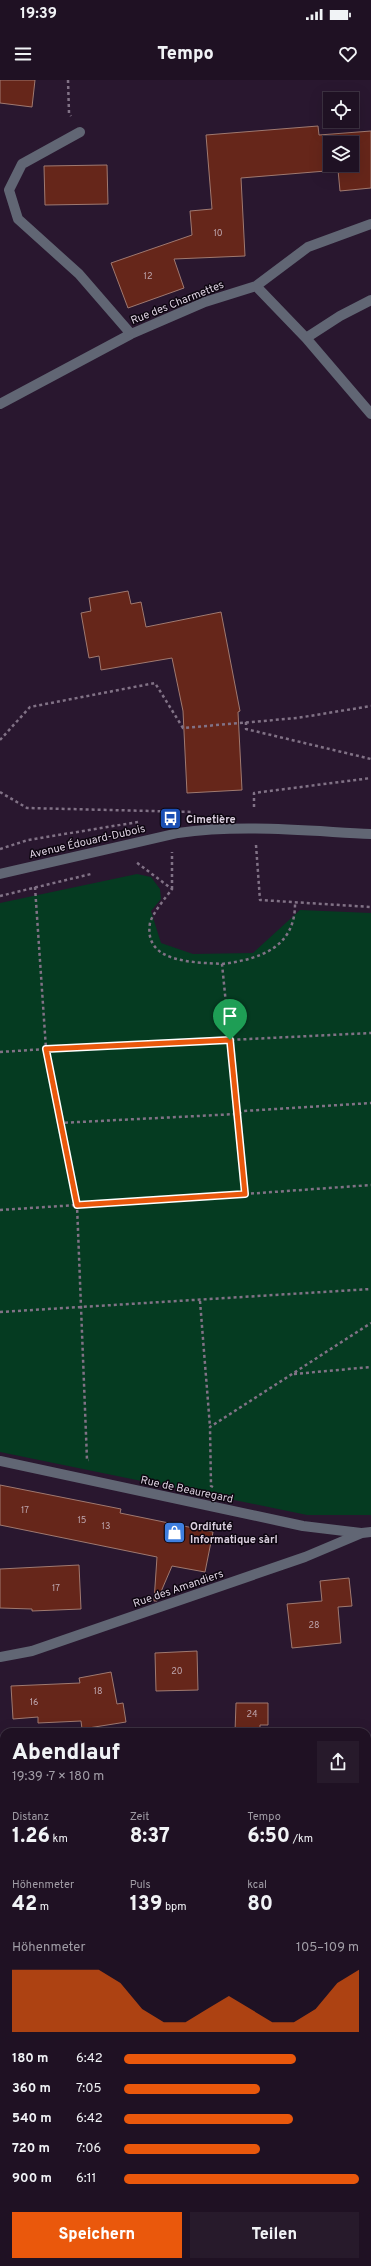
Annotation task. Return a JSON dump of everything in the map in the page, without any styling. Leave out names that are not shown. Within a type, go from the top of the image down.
[{"type":"street","points":[[80,132],[22,164],[9,190],[18,219],[79,274],[131,334]]},
{"type":"street","name":"Rue des Charmettes","points":[[0,404],[131,334],[205,302],[256,286],[308,248],[371,224]]},
{"type":"street","points":[[256,286],[306,338],[371,414]]},
{"type":"street","points":[[306,338],[340,316],[371,300]]},
{"type":"street","name":"Avenue Édouard-Dubois","points":[[0,874],[145,840],[207,829],[246,828],[371,834]]},
{"type":"street","name":"Rue de Beauregard","points":[[0,1461],[303,1526],[368,1533]]},
{"type":"street","name":"Rue des Amandiers","points":[[0,1657],[32,1651],[304,1557],[368,1533]]},
{"type":"path","points":[[68,80],[69,112],[80,132]]},
{"type":"path","points":[[0,740],[30,707],[155,683],[183,728],[298,718],[371,706]]},
{"type":"path","points":[[246,722],[246,729],[371,759]]},
{"type":"path","points":[[254,806],[254,793],[371,778]]},
{"type":"path","points":[[0,792],[27,808],[199,812]]},
{"type":"path","points":[[248,844],[256,844],[260,900],[371,907]]},
{"type":"path","points":[[131,864],[138,862],[172,889],[150,922],[154,946],[162,954],[175,960],[222,964],[243,962],[258,956],[286,938],[296,915],[295,902]]},
{"type":"path","points":[[0,896],[94,873]]},
{"type":"path","points":[[34,887],[46,1049],[59,1123],[77,1205],[87,1460],[95,1462]]},
{"type":"path","points":[[222,964],[245,1194]]},
{"type":"path","points":[[0,1052],[371,1033]]},
{"type":"path","points":[[59,1123],[237,1114],[244,1111],[371,1103]]},
{"type":"path","points":[[0,1210],[371,1185]]},
{"type":"path","points":[[0,1312],[200,1301],[371,1289]]},
{"type":"path","points":[[200,1301],[210,1427],[211,1486]]},
{"type":"path","points":[[210,1427],[371,1323]]},
{"type":"path","points":[[294,1374],[371,1367]]},
{"type":"path","points":[[203,1485],[218,1488]]},
{"type":"green space","points":[[137,874],[151,877],[160,889],[161,899],[151,911],[161,943],[193,954],[253,953],[300,910],[371,913],[371,1515],[307,1515],[0,1452],[0,903]]},
{"type":"building","points":[[0,80],[35,80],[32,107],[0,103]]},
{"type":"building","points":[[318,126],[319,135],[371,131],[371,188],[340,191],[338,172],[359,172],[359,136],[323,136],[323,171],[241,178],[245,256],[174,259],[184,288],[128,308],[111,263],[192,235],[190,211],[212,209],[206,135]]},
{"type":"building","points":[[107,165],[108,204],[45,205],[44,166]]},
{"type":"building","points":[[128,591],[131,604],[141,602],[146,627],[221,612],[240,711],[238,712],[242,790],[187,793],[183,711],[172,658],[101,670],[99,656],[89,658],[81,613],[91,611],[89,598]]},
{"type":"building","points":[[0,1485],[121,1509],[120,1513],[213,1532],[205,1572],[172,1566],[157,1601],[154,1601],[157,1557],[0,1525]]},
{"type":"building","points":[[79,1565],[81,1609],[32,1611],[32,1609],[0,1608],[0,1569]]},
{"type":"building","points":[[349,1578],[352,1606],[338,1607],[341,1643],[292,1648],[287,1604],[322,1601],[320,1581]]},
{"type":"building","points":[[197,1651],[198,1690],[156,1691],[155,1653]]},
{"type":"building","points":[[111,1672],[117,1704],[123,1703],[126,1722],[82,1728],[81,1721],[38,1723],[38,1717],[13,1719],[11,1686],[80,1683],[79,1678]]},
{"type":"building","points":[[236,1703],[268,1703],[268,1725],[260,1725],[260,1728],[235,1728]]},
{"type":"place","name":"Cimetière","points":[[171,819]]},
{"type":"place","name":"Ordifuté Informatique sàrl","points":[[175,1532]]},
{"type":"route","points":[[230,1040],[245,1194],[77,1205],[59,1123],[46,1049],[230,1040]]}]
